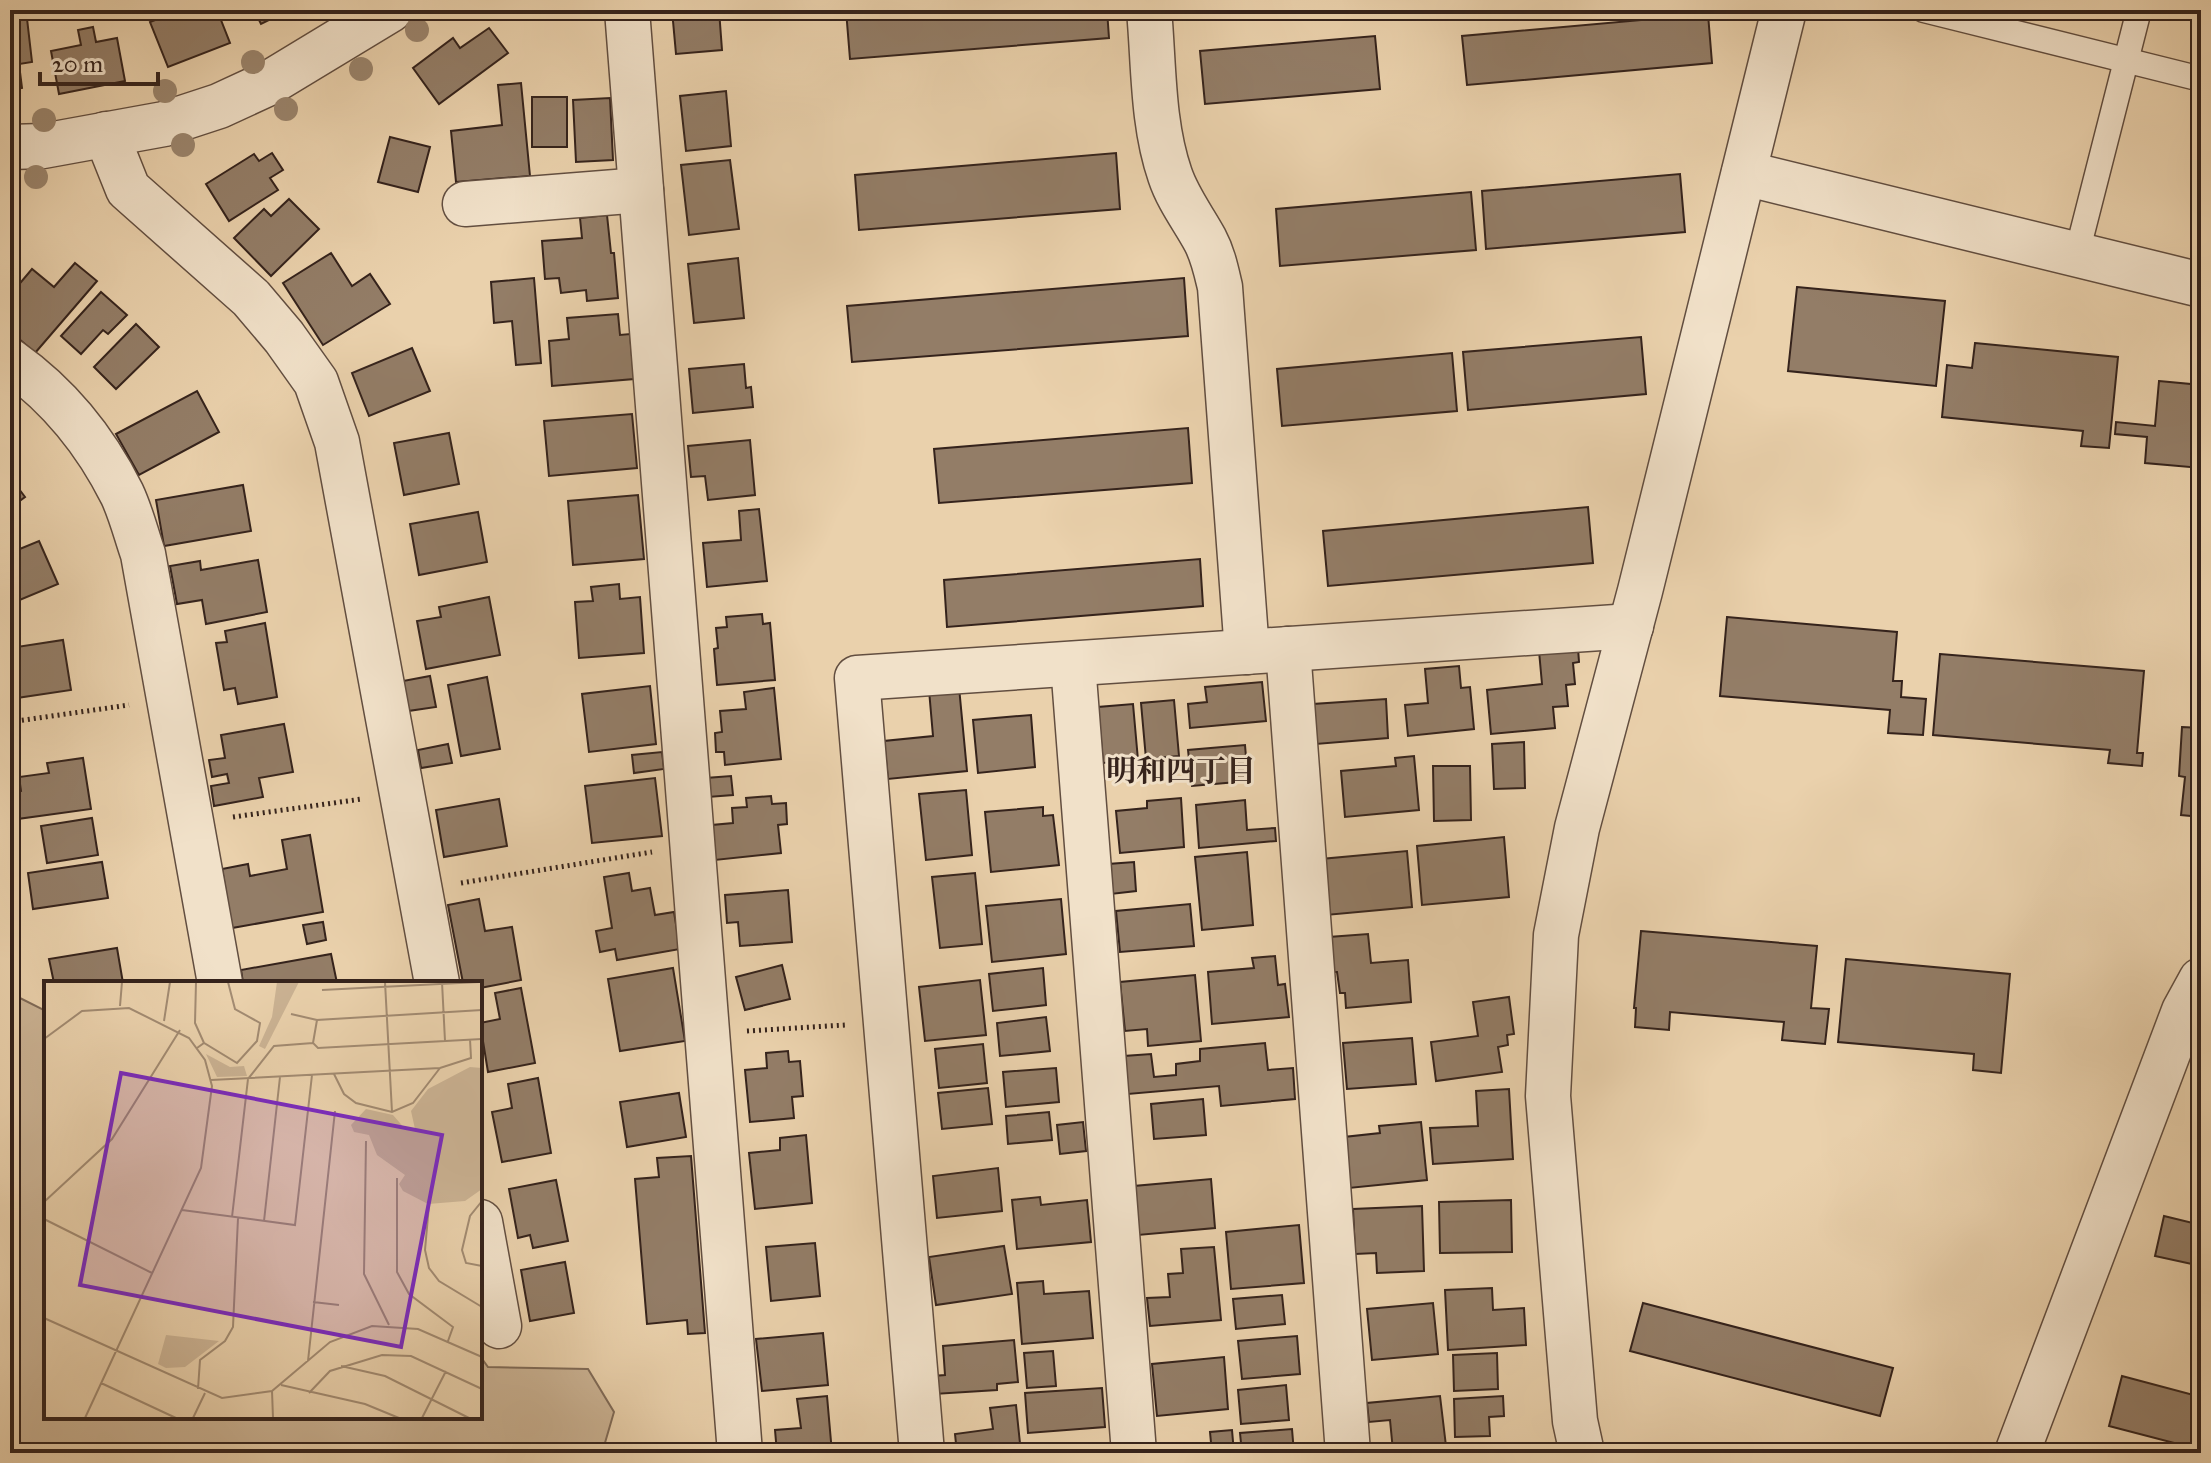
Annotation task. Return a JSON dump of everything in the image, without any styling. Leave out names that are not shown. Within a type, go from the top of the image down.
[{"type":"street","points":[[10,147],[43,146],[164,124],[219,106],[271,82],[390,10]]},
{"type":"street","points":[[627,10],[740,1453]]},
{"type":"street","points":[[1149,10],[1158,125],[1169,173],[1182,205],[1214,260],[1220,287],[1267,651],[1348,1453]]},
{"type":"street","points":[[1582,1453],[1575,1421],[1548,1096],[1556,935],[1577,828],[1631,626],[1784,10]]},
{"type":"street","points":[[106,134],[128,189],[251,298],[316,382],[337,442],[437,981]]},
{"type":"street","points":[[1744,173],[2201,285]]},
{"type":"street","points":[[465,204],[641,190]]},
{"type":"street","points":[[10,361],[68,412],[102,459],[124,497],[143,554],[220,981]]},
{"type":"street","points":[[922,1453],[857,678],[1631,626]]},
{"type":"street","points":[[1073,664],[1134,1453]]},
{"type":"street","points":[[2017,1453],[2184,1011],[2201,980]]},
{"type":"street","points":[[482,1233],[499,1326]]},
{"type":"lane","points":[[1924,10],[2201,79]]},
{"type":"lane","points":[[2077,253],[2139,10]]},
{"type":"path","points":[[10,722],[169,700]]},
{"type":"path","points":[[192,824],[403,793]]},
{"type":"path","points":[[420,890],[693,846]]},
{"type":"path","points":[[707,1034],[886,1023]]},
{"type":"shaded area","points":[[10,993],[44,1010],[44,1419],[482,1419],[482,1359],[488,1367],[588,1369],[614,1412],[602,1453],[248,1453],[243,1446],[222,1453],[10,1453]]},
{"type":"building","points":[[10,10],[26,10],[32,62],[19,64],[22,88],[10,90]]},
{"type":"building","points":[[55,10],[105,10],[57,19]]},
{"type":"building","points":[[181,10],[217,10],[230,43],[168,67],[150,22]]},
{"type":"building","points":[[254,10],[289,10],[261,24]]},
{"type":"building","points":[[672,10],[719,10],[722,50],[676,54]]},
{"type":"building","points":[[846,10],[1107,10],[1109,38],[850,59]]},
{"type":"building","points":[[1708,14],[1712,63],[1467,85],[1462,36]]},
{"type":"building","points":[[93,27],[96,42],[117,38],[125,81],[59,94],[51,51],[81,45],[78,30]]},
{"type":"building","points":[[489,28],[508,53],[439,104],[413,68],[453,38],[460,48]]},
{"type":"building","points":[[1375,36],[1380,89],[1205,104],[1200,51]]},
{"type":"building","points":[[521,83],[530,176],[456,182],[451,131],[502,125],[498,85]]},
{"type":"building","points":[[726,91],[731,146],[686,151],[680,96]]},
{"type":"building","points":[[532,97],[567,97],[567,147],[532,147]]},
{"type":"building","points":[[610,98],[613,160],[576,162],[573,100]]},
{"type":"building","points":[[390,137],[430,147],[418,192],[378,182]]},
{"type":"building","points":[[272,153],[283,170],[270,178],[278,190],[229,221],[206,184],[254,154],[259,161]]},
{"type":"building","points":[[1116,153],[1120,209],[859,230],[855,175]]},
{"type":"building","points":[[730,160],[739,229],[689,235],[681,165]]},
{"type":"building","points":[[1680,174],[1685,232],[1486,249],[1482,191]]},
{"type":"building","points":[[1471,192],[1476,250],[1280,266],[1276,209]]},
{"type":"building","points":[[289,199],[319,229],[271,276],[234,238],[264,209],[271,216]]},
{"type":"building","points":[[607,215],[618,298],[587,301],[586,290],[561,293],[559,278],[545,279],[542,241],[582,238],[580,218]]},
{"type":"building","points":[[331,253],[352,286],[370,274],[390,304],[323,345],[283,283]]},
{"type":"building","points":[[738,258],[744,318],[694,323],[688,264]]},
{"type":"building","points":[[75,263],[97,281],[35,353],[10,331],[10,295],[32,269],[54,287]]},
{"type":"building","points":[[534,278],[541,363],[516,365],[512,321],[494,323],[491,282]]},
{"type":"building","points":[[1184,278],[1188,336],[852,362],[847,306]]},
{"type":"building","points":[[1797,287],[1945,301],[1936,386],[1788,371]]},
{"type":"building","points":[[101,292],[127,315],[108,334],[103,330],[81,354],[61,336]]},
{"type":"building","points":[[618,314],[620,335],[630,334],[634,379],[552,386],[549,341],[569,339],[567,318]]},
{"type":"building","points":[[136,324],[159,347],[116,389],[94,367]]},
{"type":"building","points":[[1641,337],[1646,394],[1468,410],[1463,352]]},
{"type":"building","points":[[1975,343],[2118,357],[2109,448],[2081,446],[2083,431],[1942,417],[1947,365],[1972,368]]},
{"type":"building","points":[[412,348],[430,391],[369,416],[352,373]]},
{"type":"building","points":[[1452,353],[1457,411],[1282,426],[1277,369]]},
{"type":"building","points":[[744,364],[746,388],[751,387],[753,407],[693,413],[689,369]]},
{"type":"building","points":[[2159,381],[2201,385],[2201,468],[2145,463],[2147,437],[2115,434],[2116,422],[2155,426]]},
{"type":"building","points":[[197,391],[219,432],[139,475],[116,434]]},
{"type":"building","points":[[632,414],[637,468],[549,476],[544,421]]},
{"type":"building","points":[[1188,428],[1192,483],[939,503],[934,449]]},
{"type":"building","points":[[449,433],[459,484],[404,495],[394,443]]},
{"type":"building","points":[[750,440],[755,495],[708,500],[705,476],[691,477],[688,446]]},
{"type":"building","points":[[10,477],[25,497],[10,508]]},
{"type":"building","points":[[243,485],[251,531],[164,546],[156,500]]},
{"type":"building","points":[[638,495],[644,559],[573,565],[568,501]]},
{"type":"building","points":[[1588,507],[1593,563],[1328,586],[1323,531]]},
{"type":"building","points":[[759,509],[767,581],[707,587],[703,543],[741,540],[739,511]]},
{"type":"building","points":[[478,512],[487,562],[419,575],[410,524]]},
{"type":"building","points":[[39,541],[58,584],[10,604],[10,553]]},
{"type":"building","points":[[1200,559],[1203,606],[947,627],[944,580]]},
{"type":"building","points":[[258,560],[267,612],[206,624],[202,600],[177,604],[170,566],[200,561],[201,570]]},
{"type":"building","points":[[619,584],[620,599],[640,597],[644,653],[579,658],[575,602],[593,601],[591,587]]},
{"type":"building","points":[[489,597],[500,655],[426,669],[417,621],[441,617],[439,607]]},
{"type":"building","points":[[762,614],[763,624],[770,623],[775,680],[717,685],[716,628],[727,627],[726,617]]},
{"type":"building","points":[[1727,617],[1897,632],[1893,681],[1902,681],[1901,697],[1926,699],[1923,735],[1888,733],[1890,710],[1720,696]]},
{"type":"building","points":[[265,623],[277,697],[238,704],[235,688],[224,690],[216,643],[227,642],[225,631]]},
{"type":"building","points":[[63,640],[71,690],[10,699],[10,648]]},
{"type":"building","points":[[1578,648],[1579,662],[1573,663],[1575,684],[1566,685],[1568,706],[1553,707],[1555,728],[1491,734],[1487,690],[1542,684],[1539,651]]},
{"type":"building","points":[[1940,654],[2144,671],[2137,753],[2143,753],[2142,766],[2108,763],[2110,750],[1933,735]]},
{"type":"building","points":[[1459,666],[1461,688],[1470,687],[1474,729],[1408,736],[1405,705],[1428,703],[1425,669]]},
{"type":"building","points":[[430,676],[436,707],[408,711],[403,681]]},
{"type":"building","points":[[487,677],[500,749],[461,756],[448,685]]},
{"type":"building","points":[[1262,682],[1266,721],[1190,728],[1188,704],[1207,702],[1205,687]]},
{"type":"building","points":[[650,686],[656,744],[589,752],[582,694]]},
{"type":"building","points":[[959,687],[967,771],[888,779],[884,741],[933,736],[929,690]]},
{"type":"building","points":[[774,688],[781,759],[725,765],[724,752],[716,752],[715,733],[722,732],[720,711],[746,709],[744,692]]},
{"type":"building","points":[[1386,699],[1388,738],[1316,744],[1313,704]]},
{"type":"building","points":[[1174,700],[1179,756],[1146,759],[1141,703]]},
{"type":"building","points":[[1133,704],[1138,760],[1103,763],[1098,707]]},
{"type":"building","points":[[1031,715],[1035,767],[978,773],[973,720]]},
{"type":"building","points":[[284,724],[293,772],[259,778],[263,797],[214,806],[211,786],[229,783],[227,774],[212,777],[209,760],[225,758],[221,735]]},
{"type":"building","points":[[2182,727],[2201,728],[2201,817],[2181,815],[2185,777],[2179,776]]},
{"type":"building","points":[[1524,742],[1525,788],[1494,789],[1492,744]]},
{"type":"building","points":[[448,744],[452,763],[421,768],[418,750]]},
{"type":"building","points":[[1245,745],[1248,781],[1192,786],[1188,750]]},
{"type":"building","points":[[662,752],[664,769],[634,773],[632,755]]},
{"type":"building","points":[[1414,756],[1419,810],[1345,817],[1341,771],[1396,766],[1395,758]]},
{"type":"building","points":[[83,758],[91,809],[10,820],[10,793],[21,791],[19,777],[49,773],[47,763]]},
{"type":"building","points":[[1433,766],[1470,766],[1471,820],[1434,821]]},
{"type":"building","points":[[731,776],[733,795],[708,797],[706,778]]},
{"type":"building","points":[[655,778],[662,836],[592,843],[585,786]]},
{"type":"building","points":[[966,790],[972,855],[926,860],[919,794]]},
{"type":"building","points":[[771,796],[772,804],[786,803],[787,824],[778,825],[781,853],[715,860],[712,825],[733,823],[732,808],[747,807],[746,798]]},
{"type":"building","points":[[1181,798],[1184,847],[1120,853],[1116,811],[1147,808],[1147,801]]},
{"type":"building","points":[[499,799],[507,846],[444,857],[436,810]]},
{"type":"building","points":[[1245,800],[1247,830],[1275,828],[1276,841],[1199,848],[1196,805]]},
{"type":"building","points":[[1043,807],[1043,816],[1053,815],[1059,865],[991,872],[985,812]]},
{"type":"building","points":[[92,818],[98,855],[47,863],[41,826]]},
{"type":"building","points":[[310,835],[323,912],[232,928],[222,869],[248,864],[250,876],[287,869],[282,840]]},
{"type":"building","points":[[1504,837],[1509,897],[1422,905],[1417,846]]},
{"type":"building","points":[[1407,851],[1412,907],[1326,915],[1321,859]]},
{"type":"building","points":[[1247,852],[1253,925],[1202,930],[1195,857]]},
{"type":"building","points":[[102,862],[108,898],[33,909],[28,873]]},
{"type":"building","points":[[1134,862],[1136,891],[1111,894],[1108,864]]},
{"type":"building","points":[[629,873],[632,891],[650,888],[655,915],[674,912],[680,949],[617,960],[615,949],[600,952],[596,931],[612,928],[604,877]]},
{"type":"building","points":[[975,873],[982,944],[940,948],[932,877]]},
{"type":"building","points":[[788,890],[792,942],[740,946],[738,922],[727,923],[725,895]]},
{"type":"building","points":[[479,899],[485,931],[512,927],[521,980],[482,988],[482,981],[463,981],[448,905]]},
{"type":"building","points":[[1061,899],[1066,954],[992,962],[986,906]]},
{"type":"building","points":[[1190,904],[1194,946],[1120,952],[1116,911]]},
{"type":"building","points":[[323,922],[326,940],[307,944],[303,925]]},
{"type":"building","points":[[1641,931],[1817,946],[1811,1008],[1829,1009],[1825,1044],[1782,1040],[1784,1022],[1670,1012],[1669,1030],[1635,1027]]},
{"type":"building","points":[[1368,934],[1371,963],[1408,960],[1411,1002],[1346,1008],[1345,993],[1340,993],[1337,972],[1332,972],[1329,937]]},
{"type":"building","points":[[117,948],[123,981],[54,981],[49,959]]},
{"type":"building","points":[[331,954],[337,981],[243,981],[241,970]]},
{"type":"building","points":[[1275,956],[1278,985],[1285,984],[1289,1017],[1212,1024],[1208,972],[1254,968],[1252,958]]},
{"type":"building","points":[[1846,959],[2010,974],[2001,1073],[1973,1070],[1974,1054],[1838,1042]]},
{"type":"building","points":[[782,965],[790,999],[745,1010],[736,977]]},
{"type":"building","points":[[673,968],[685,1041],[620,1051],[608,979]]},
{"type":"building","points":[[1043,968],[1046,1005],[993,1011],[989,974]]},
{"type":"building","points":[[1195,975],[1201,1041],[1148,1046],[1147,1029],[1125,1031],[1120,982]]},
{"type":"building","points":[[980,980],[986,1035],[925,1041],[919,987]]},
{"type":"building","points":[[521,988],[535,1063],[488,1072],[482,1023],[500,1019],[495,993]]},
{"type":"building","points":[[1509,997],[1514,1034],[1507,1035],[1508,1045],[1498,1047],[1502,1072],[1436,1081],[1431,1042],[1478,1036],[1473,1002]]},
{"type":"building","points":[[1046,1017],[1050,1051],[1000,1056],[997,1023]]},
{"type":"building","points":[[1412,1038],[1416,1084],[1347,1089],[1343,1043]]},
{"type":"building","points":[[1265,1043],[1268,1070],[1293,1068],[1295,1099],[1221,1106],[1219,1086],[1128,1094],[1124,1056],[1151,1054],[1154,1077],[1176,1075],[1176,1064],[1200,1061],[1200,1049]]},
{"type":"building","points":[[983,1044],[987,1083],[939,1088],[935,1049]]},
{"type":"building","points":[[788,1051],[789,1062],[800,1061],[803,1096],[792,1097],[794,1118],[750,1122],[745,1070],[767,1068],[766,1053]]},
{"type":"building","points":[[1056,1068],[1059,1102],[1006,1107],[1003,1072]]},
{"type":"building","points":[[538,1078],[551,1153],[502,1162],[492,1112],[512,1108],[508,1084]]},
{"type":"building","points":[[988,1088],[992,1124],[942,1129],[938,1093]]},
{"type":"building","points":[[1509,1089],[1513,1159],[1433,1164],[1430,1128],[1478,1126],[1476,1091]]},
{"type":"building","points":[[679,1093],[686,1137],[627,1147],[620,1102]]},
{"type":"building","points":[[1203,1099],[1206,1135],[1154,1139],[1151,1104]]},
{"type":"building","points":[[1049,1112],[1052,1140],[1008,1144],[1006,1116]]},
{"type":"building","points":[[1083,1122],[1086,1151],[1060,1154],[1057,1125]]},
{"type":"building","points":[[1421,1122],[1427,1180],[1349,1188],[1344,1137],[1380,1133],[1379,1126]]},
{"type":"building","points":[[806,1135],[812,1203],[755,1209],[749,1153],[780,1150],[780,1138]]},
{"type":"building","points":[[691,1156],[705,1333],[688,1334],[687,1320],[647,1324],[635,1179],[659,1177],[657,1158]]},
{"type":"building","points":[[998,1168],[1002,1211],[937,1218],[933,1176]]},
{"type":"building","points":[[1211,1179],[1215,1228],[1138,1235],[1134,1186]]},
{"type":"building","points":[[556,1180],[568,1241],[533,1248],[530,1235],[518,1238],[509,1189]]},
{"type":"building","points":[[1040,1197],[1041,1205],[1087,1200],[1091,1242],[1017,1249],[1012,1200]]},
{"type":"building","points":[[1511,1200],[1512,1252],[1440,1253],[1439,1202]]},
{"type":"building","points":[[1422,1206],[1424,1271],[1377,1273],[1376,1253],[1355,1254],[1353,1209]]},
{"type":"building","points":[[2164,1216],[2201,1225],[2201,1266],[2155,1256]]},
{"type":"building","points":[[1299,1225],[1304,1283],[1231,1289],[1226,1232]]},
{"type":"building","points":[[815,1243],[820,1296],[771,1301],[766,1247]]},
{"type":"building","points":[[1004,1246],[1012,1294],[936,1305],[929,1257]]},
{"type":"building","points":[[1214,1247],[1221,1320],[1150,1326],[1147,1298],[1170,1297],[1168,1274],[1183,1273],[1181,1249]]},
{"type":"building","points":[[565,1262],[574,1313],[530,1321],[521,1270]]},
{"type":"building","points":[[1043,1281],[1044,1294],[1089,1291],[1093,1338],[1022,1344],[1017,1283]]},
{"type":"building","points":[[1492,1288],[1493,1310],[1524,1308],[1526,1345],[1448,1350],[1445,1290]]},
{"type":"building","points":[[1282,1295],[1285,1324],[1236,1329],[1233,1299]]},
{"type":"building","points":[[1433,1303],[1438,1354],[1372,1360],[1367,1309]]},
{"type":"building","points":[[1643,1303],[1893,1368],[1880,1416],[1630,1351]]},
{"type":"building","points":[[823,1333],[828,1385],[762,1391],[756,1339]]},
{"type":"building","points":[[1297,1336],[1300,1374],[1242,1379],[1238,1341]]},
{"type":"building","points":[[1014,1340],[1018,1382],[997,1384],[997,1390],[934,1394],[933,1376],[945,1375],[943,1346]]},
{"type":"building","points":[[1053,1351],[1056,1386],[1027,1388],[1024,1353]]},
{"type":"building","points":[[1497,1353],[1498,1389],[1454,1391],[1453,1355]]},
{"type":"building","points":[[1224,1357],[1228,1409],[1157,1416],[1152,1364]]},
{"type":"building","points":[[2122,1376],[2201,1397],[2201,1450],[2109,1426]]},
{"type":"building","points":[[1286,1385],[1289,1420],[1241,1424],[1238,1390]]},
{"type":"building","points":[[1102,1388],[1105,1427],[1028,1433],[1025,1393]]},
{"type":"building","points":[[827,1396],[832,1453],[777,1453],[775,1430],[801,1428],[797,1399]]},
{"type":"building","points":[[1440,1396],[1446,1446],[1393,1451],[1390,1420],[1369,1422],[1367,1403]]},
{"type":"building","points":[[1503,1396],[1504,1416],[1489,1417],[1490,1436],[1455,1437],[1454,1399]]},
{"type":"building","points":[[1016,1405],[1021,1453],[957,1453],[955,1434],[993,1429],[990,1408]]},
{"type":"building","points":[[1292,1429],[1294,1453],[1242,1453],[1240,1433]]},
{"type":"building","points":[[1232,1430],[1234,1453],[1212,1453],[1210,1432]]},
{"type":"building","points":[[1509,1444],[1510,1453],[1455,1453],[1455,1448]]},
{"type":"district","name":"明和四丁目","points":[[1181,771]]}]
